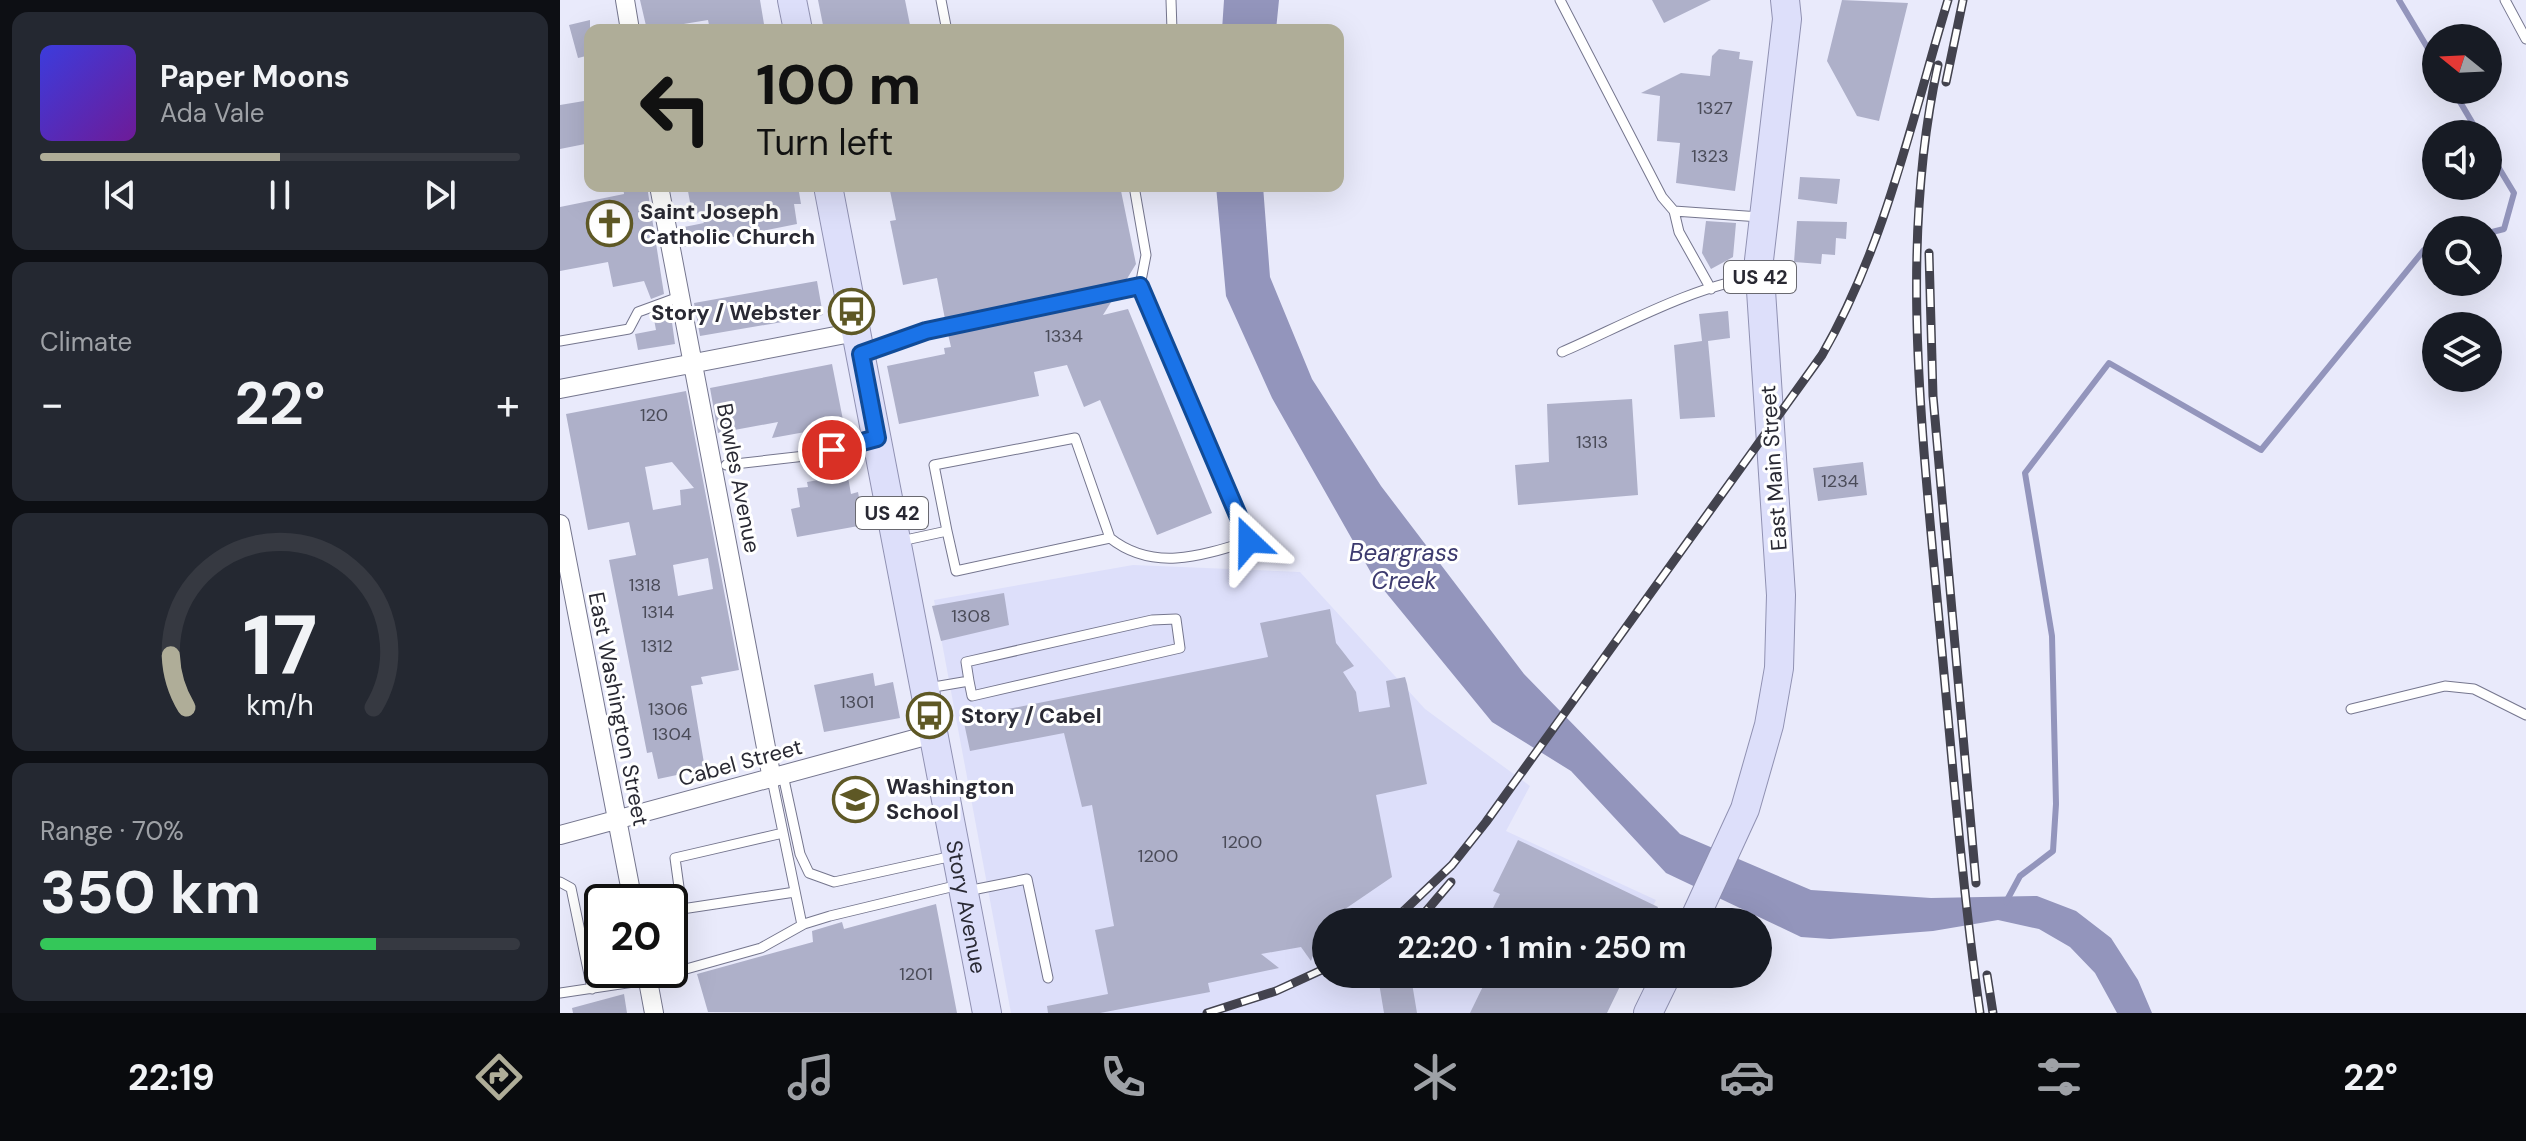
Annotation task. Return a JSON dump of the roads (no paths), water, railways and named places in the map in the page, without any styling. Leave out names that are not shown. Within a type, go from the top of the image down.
[{"type":"main road","points":[[792,0],[797,24]]},
{"type":"main road","name":"East Main Street","points":[[1699,908],[1745,809],[1769,725],[1783,628],[1760,278],[1763,218],[1787,19],[1785,0]]},
{"type":"main road","name":"Story Avenue","points":[[829,192],[987,1013]]},
{"type":"main road","points":[[1648,1013],[1660,988]]},
{"type":"street","points":[[625,0],[629,24]]},
{"type":"street","name":"Bowles Avenue","points":[[660,192],[778,777]]},
{"type":"street","points":[[560,389],[694,364],[858,343]]},
{"type":"street","name":"East Washington Street","points":[[560,524],[629,884]]},
{"type":"street","name":"Cabel Street","points":[[560,835],[933,734]]},
{"type":"street","points":[[649,988],[654,1013]]},
{"type":"lane","points":[[941,0],[946,24]]},
{"type":"lane","points":[[1171,0],[1172,24]]},
{"type":"lane","points":[[1560,0],[1662,197],[1674,211],[1679,232],[1711,289]]},
{"type":"lane","points":[[2505,0],[2526,39]]},
{"type":"lane","points":[[1110,538],[956,571],[934,465],[1075,438],[1110,538],[1127,552],[1166,559],[1194,558],[1249,541],[1140,286],[1146,255],[1135,192]]},
{"type":"lane","points":[[1674,211],[1763,218]]},
{"type":"lane","points":[[1562,352],[1711,289],[1736,280],[1760,278]]},
{"type":"lane","points":[[858,343],[1140,286]]},
{"type":"lane","points":[[560,341],[629,329],[638,312],[679,297]]},
{"type":"lane","points":[[726,465],[805,456],[877,438]]},
{"type":"lane","points":[[897,542],[947,531]]},
{"type":"lane","points":[[1176,619],[1180,648],[972,696],[969,681],[966,662],[1152,620],[1176,619]]},
{"type":"lane","points":[[925,689],[969,681]]},
{"type":"lane","points":[[2351,709],[2445,686],[2474,689],[2526,715]]},
{"type":"lane","points":[[778,777],[783,833],[802,925]]},
{"type":"lane","points":[[778,777],[800,854],[809,873],[834,882],[957,855]]},
{"type":"lane","points":[[783,833],[675,858],[682,909],[795,892]]},
{"type":"lane","points":[[688,965],[761,948],[802,925],[963,888],[1027,879],[1048,978]]},
{"type":"lane","points":[[560,882],[571,888],[592,989]]},
{"type":"lane","points":[[560,993],[596,988]]},
{"type":"water","points":[[1224,0],[1279,0],[1277,24],[1222,24]]},
{"type":"water","name":"Beargrass Creek","points":[[1217,192],[1263,192],[1270,277],[1312,379],[1381,486],[1524,674],[1680,834],[1811,890],[1931,898],[2037,896],[2076,911],[2111,938],[2138,980],[2152,1013],[2117,1013],[2095,973],[2070,947],[2039,929],[1998,920],[1933,931],[1830,939],[1801,937],[1772,923],[1772,908],[1740,908],[1666,873],[1571,771],[1492,722],[1374,578],[1272,398],[1226,296]]},
{"type":"waterway","points":[[2399,0],[2422,39]]},
{"type":"waterway","points":[[2461,104],[2471,120]]},
{"type":"waterway","points":[[2502,173],[2514,193],[2502,230]]},
{"type":"waterway","points":[[2006,902],[2020,876],[2053,851],[2056,804],[2052,636],[2025,473],[2109,363],[2261,450],[2422,252]]},
{"type":"railway","points":[[1407,908],[1452,865],[1486,822],[1822,355],[1844,313],[1880,226],[1948,0]]},
{"type":"railway","points":[[1946,82],[1963,0]]},
{"type":"railway","points":[[1938,65],[1926,132],[1919,200],[1917,337],[1952,761],[1980,1013]]},
{"type":"railway","points":[[1929,253],[1933,396],[1976,883]]},
{"type":"railway","points":[[1429,908],[1451,882]]},
{"type":"railway","points":[[1207,1013],[1276,991],[1312,974]]},
{"type":"railway","points":[[1987,975],[1993,1013]]},
{"type":"place","name":"Saint Joseph Catholic Church","points":[[609,224]]},
{"type":"place","name":"Story / Webster","points":[[852,312]]},
{"type":"place","name":"Story / Cabel","points":[[930,715]]},
{"type":"place","name":"Washington School","points":[[855,799]]}]
